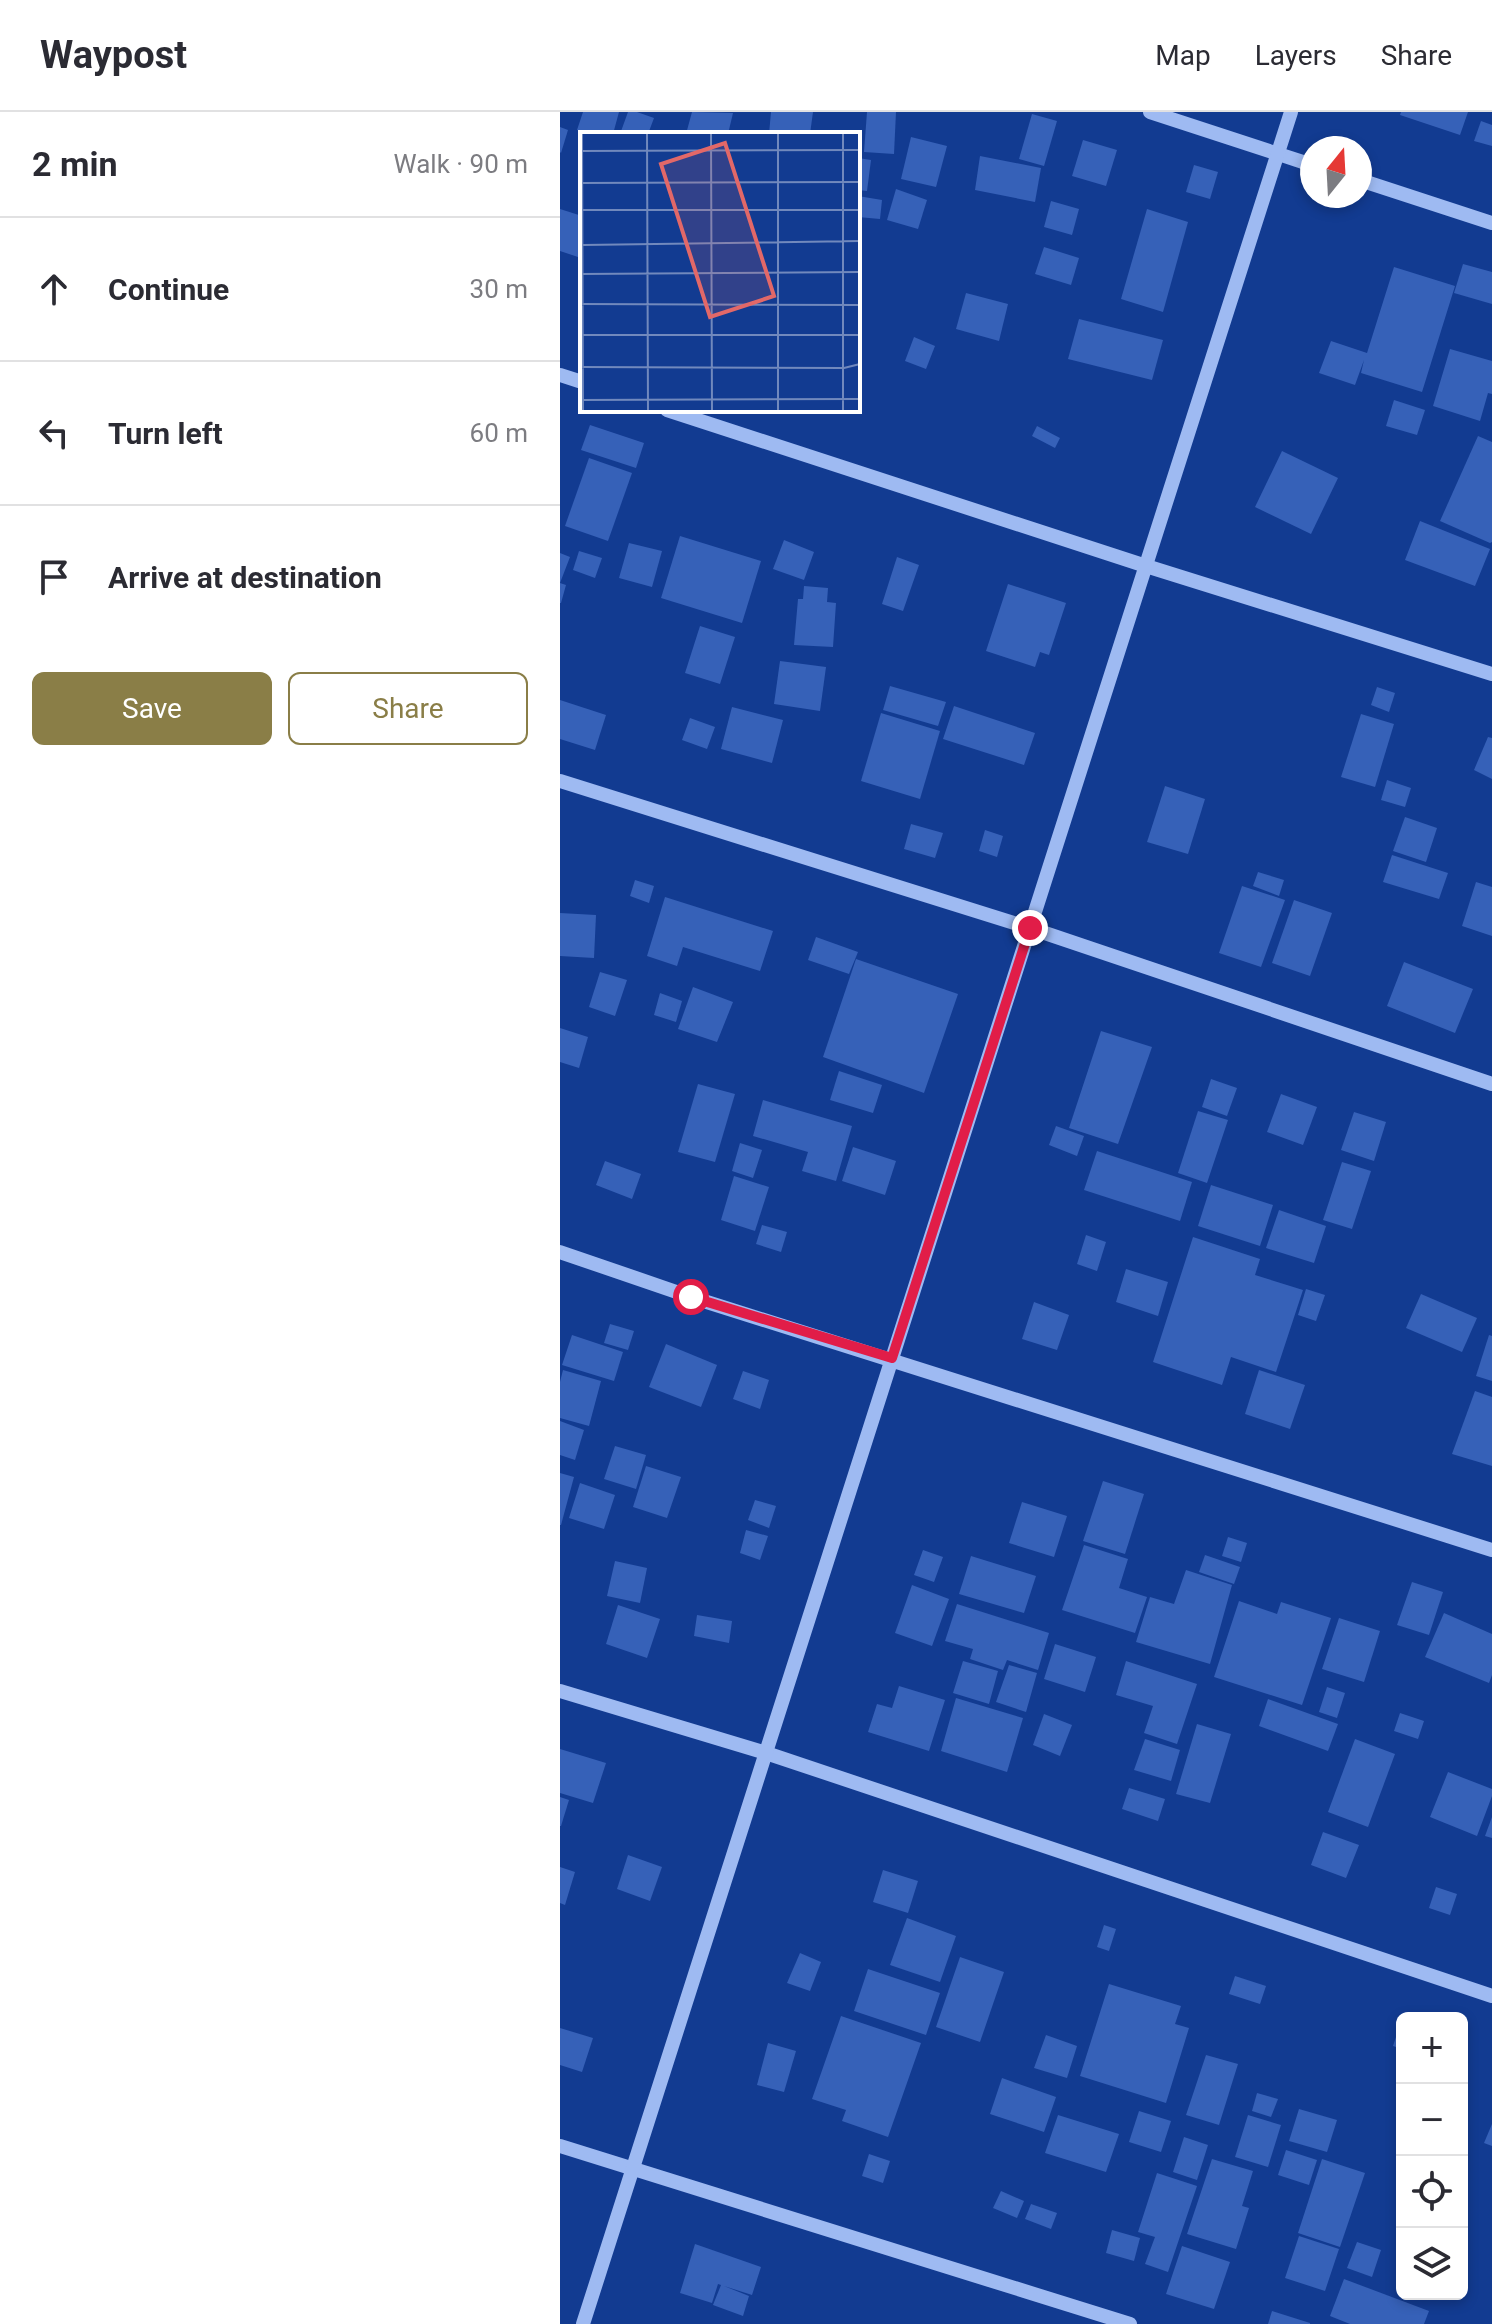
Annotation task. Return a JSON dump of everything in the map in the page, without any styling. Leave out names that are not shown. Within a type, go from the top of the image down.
[{"type":"street","points":[[1150,112],[1300,161]]},
{"type":"street","points":[[583,2324],[1291,112]]},
{"type":"street","points":[[1372,184],[1492,223]]},
{"type":"street","points":[[560,375],[580,381]]},
{"type":"street","points":[[673,412],[1146,566],[1492,674]]},
{"type":"street","points":[[560,781],[1030,928],[1492,1084]]},
{"type":"street","points":[[560,1252],[691,1297],[1492,1550]]},
{"type":"street","points":[[560,1691],[766,1753],[1492,1996]]},
{"type":"street","points":[[560,2146],[1130,2324]]},
{"type":"building","points":[[583,112],[619,112],[614,132],[577,130]]},
{"type":"building","points":[[628,112],[654,118],[649,132],[621,132]]},
{"type":"building","points":[[692,112],[733,113],[728,132],[687,132]]},
{"type":"building","points":[[771,112],[813,112],[810,132],[769,132]]},
{"type":"building","points":[[867,112],[896,112],[894,154],[864,152]]},
{"type":"building","points":[[1401,112],[1468,112],[1460,135],[1400,115]]},
{"type":"building","points":[[1032,114],[1057,121],[1044,166],[1019,159]]},
{"type":"building","points":[[1481,121],[1492,125],[1492,146],[1474,141]]},
{"type":"building","points":[[560,127],[568,130],[561,153],[560,152]]},
{"type":"building","points":[[911,137],[947,146],[936,187],[901,179]]},
{"type":"building","points":[[1083,140],[1117,150],[1106,186],[1072,176]]},
{"type":"building","points":[[980,156],[1041,168],[1035,202],[975,190]]},
{"type":"building","points":[[860,158],[871,160],[867,191],[860,190]]},
{"type":"building","points":[[1194,165],[1218,172],[1210,199],[1186,192]]},
{"type":"building","points":[[896,189],[927,200],[918,229],[887,220]]},
{"type":"building","points":[[860,196],[882,200],[880,219],[860,217]]},
{"type":"building","points":[[1051,201],[1079,209],[1072,235],[1044,227]]},
{"type":"building","points":[[560,209],[580,215],[580,252],[578,257],[560,251]]},
{"type":"building","points":[[1147,209],[1188,222],[1163,312],[1121,299]]},
{"type":"building","points":[[1044,247],[1079,258],[1071,285],[1035,274]]},
{"type":"building","points":[[1463,264],[1492,272],[1492,304],[1454,293]]},
{"type":"building","points":[[1394,267],[1455,286],[1422,392],[1361,373],[1364,360],[1355,385],[1319,373],[1331,341],[1367,353]]},
{"type":"building","points":[[966,293],[1008,304],[999,341],[956,329]]},
{"type":"building","points":[[1079,319],[1163,340],[1152,380],[1068,359]]},
{"type":"building","points":[[914,337],[935,346],[926,369],[905,361]]},
{"type":"building","points":[[1450,349],[1492,361],[1492,394],[1488,393],[1480,421],[1433,406]]},
{"type":"building","points":[[1394,400],[1425,410],[1417,435],[1386,426]]},
{"type":"building","points":[[590,425],[644,443],[636,468],[581,450]]},
{"type":"building","points":[[1037,426],[1060,438],[1055,448],[1032,436]]},
{"type":"building","points":[[1478,436],[1492,442],[1490,543],[1440,521]]},
{"type":"building","points":[[1282,451],[1338,478],[1311,534],[1255,507]]},
{"type":"building","points":[[589,458],[632,473],[608,541],[565,526]]},
{"type":"building","points":[[1420,521],[1490,549],[1475,586],[1405,560]]},
{"type":"building","points":[[680,536],[761,561],[742,623],[661,598]]},
{"type":"building","points":[[784,540],[814,552],[804,580],[773,569]]},
{"type":"building","points":[[629,543],[662,551],[652,587],[619,578]]},
{"type":"building","points":[[579,551],[602,558],[595,578],[573,570]]},
{"type":"building","points":[[560,553],[570,557],[560,583]]},
{"type":"building","points":[[897,557],[919,565],[903,611],[882,604]]},
{"type":"building","points":[[560,583],[566,585],[561,603],[560,603]]},
{"type":"building","points":[[1008,584],[1066,603],[1049,655],[1040,652],[1035,667],[986,651]]},
{"type":"building","points":[[804,586],[828,588],[827,602],[836,603],[833,647],[794,645],[798,599],[803,599]]},
{"type":"building","points":[[700,626],[735,637],[720,684],[685,673]]},
{"type":"building","points":[[780,661],[826,667],[820,711],[774,704]]},
{"type":"building","points":[[890,686],[946,702],[938,726],[883,710]]},
{"type":"building","points":[[1377,687],[1395,693],[1389,712],[1371,705]]},
{"type":"building","points":[[560,700],[606,715],[595,750],[560,739]]},
{"type":"building","points":[[954,706],[1035,733],[1024,765],[943,739]]},
{"type":"building","points":[[732,707],[783,720],[772,763],[721,749]]},
{"type":"building","points":[[881,713],[940,731],[920,799],[861,781]]},
{"type":"building","points":[[1361,714],[1394,724],[1375,787],[1341,777]]},
{"type":"building","points":[[690,718],[715,727],[707,749],[682,740]]},
{"type":"building","points":[[1488,737],[1492,738],[1492,779],[1474,770]]},
{"type":"building","points":[[1387,780],[1411,788],[1405,807],[1381,800]]},
{"type":"building","points":[[1165,786],[1205,799],[1188,854],[1147,842]]},
{"type":"building","points":[[1405,817],[1437,828],[1426,862],[1393,851]]},
{"type":"building","points":[[911,824],[943,833],[935,858],[904,849]]},
{"type":"building","points":[[985,830],[1003,836],[997,857],[979,851]]},
{"type":"building","points":[[1392,855],[1448,873],[1439,899],[1383,882]]},
{"type":"building","points":[[1258,872],[1284,880],[1279,896],[1253,886]]},
{"type":"building","points":[[635,880],[654,886],[649,903],[630,896]]},
{"type":"building","points":[[1476,882],[1492,887],[1492,936],[1462,926]]},
{"type":"building","points":[[1242,886],[1285,900],[1261,967],[1219,953]]},
{"type":"building","points":[[665,897],[773,931],[760,971],[683,947],[677,966],[647,956]]},
{"type":"building","points":[[1294,900],[1332,913],[1310,976],[1272,963]]},
{"type":"building","points":[[560,913],[596,915],[594,958],[560,956]]},
{"type":"building","points":[[816,937],[858,952],[849,974],[808,960]]},
{"type":"building","points":[[856,959],[958,994],[924,1093],[823,1057]]},
{"type":"building","points":[[1404,962],[1473,989],[1455,1033],[1387,1006]]},
{"type":"building","points":[[600,972],[627,980],[615,1016],[589,1007]]},
{"type":"building","points":[[693,987],[733,1002],[717,1042],[678,1029]]},
{"type":"building","points":[[660,993],[682,1001],[676,1022],[654,1015]]},
{"type":"building","points":[[560,1028],[588,1037],[579,1068],[560,1062]]},
{"type":"building","points":[[1101,1031],[1152,1047],[1118,1144],[1069,1128]]},
{"type":"building","points":[[839,1071],[882,1085],[873,1113],[830,1100]]},
{"type":"building","points":[[1211,1079],[1237,1088],[1227,1116],[1202,1107]]},
{"type":"building","points":[[698,1084],[735,1094],[715,1162],[678,1152]]},
{"type":"building","points":[[1281,1094],[1317,1107],[1303,1145],[1267,1132]]},
{"type":"building","points":[[763,1100],[852,1126],[836,1181],[802,1171],[808,1152],[753,1136]]},
{"type":"building","points":[[1198,1111],[1228,1120],[1207,1183],[1178,1173]]},
{"type":"building","points":[[1354,1112],[1386,1122],[1374,1161],[1341,1150]]},
{"type":"building","points":[[1056,1126],[1084,1136],[1077,1156],[1049,1145]]},
{"type":"building","points":[[740,1143],[762,1150],[753,1178],[732,1171]]},
{"type":"building","points":[[853,1147],[896,1161],[885,1195],[842,1181]]},
{"type":"building","points":[[1097,1151],[1192,1182],[1180,1221],[1084,1190]]},
{"type":"building","points":[[605,1161],[641,1174],[632,1199],[596,1185]]},
{"type":"building","points":[[1342,1162],[1371,1171],[1352,1229],[1323,1220]]},
{"type":"building","points":[[734,1176],[769,1187],[755,1231],[721,1220]]},
{"type":"building","points":[[1211,1185],[1273,1205],[1260,1246],[1198,1226]]},
{"type":"building","points":[[1279,1210],[1326,1226],[1314,1263],[1266,1248]]},
{"type":"building","points":[[762,1225],[787,1232],[781,1252],[756,1244]]},
{"type":"building","points":[[1086,1235],[1106,1242],[1097,1271],[1077,1264]]},
{"type":"building","points":[[1193,1237],[1260,1259],[1255,1275],[1303,1290],[1276,1372],[1231,1357],[1222,1385],[1153,1362]]},
{"type":"building","points":[[1126,1269],[1168,1282],[1158,1316],[1116,1302]]},
{"type":"building","points":[[1306,1289],[1325,1295],[1316,1321],[1298,1315]]},
{"type":"building","points":[[1421,1294],[1477,1318],[1462,1352],[1406,1328]]},
{"type":"building","points":[[1034,1302],[1069,1315],[1057,1350],[1022,1339]]},
{"type":"building","points":[[610,1324],[634,1331],[628,1350],[604,1343]]},
{"type":"building","points":[[572,1335],[623,1352],[614,1381],[562,1365]]},
{"type":"building","points":[[1489,1335],[1492,1336],[1492,1381],[1476,1376]]},
{"type":"building","points":[[666,1344],[717,1365],[701,1407],[649,1387]]},
{"type":"building","points":[[563,1370],[601,1381],[589,1426],[560,1418]]},
{"type":"building","points":[[1259,1370],[1305,1385],[1290,1429],[1245,1414]]},
{"type":"building","points":[[743,1371],[769,1380],[760,1409],[733,1399]]},
{"type":"building","points":[[1475,1391],[1492,1397],[1492,1466],[1452,1454]]},
{"type":"building","points":[[560,1421],[584,1430],[575,1460],[560,1455]]},
{"type":"building","points":[[615,1446],[646,1455],[636,1489],[604,1479]]},
{"type":"building","points":[[646,1466],[681,1477],[667,1518],[633,1507]]},
{"type":"building","points":[[560,1473],[574,1477],[561,1525],[560,1525]]},
{"type":"building","points":[[1103,1481],[1144,1494],[1125,1554],[1083,1541]]},
{"type":"building","points":[[580,1483],[615,1495],[604,1529],[569,1518]]},
{"type":"building","points":[[755,1500],[776,1506],[769,1528],[748,1520]]},
{"type":"building","points":[[1022,1502],[1067,1516],[1054,1557],[1009,1543]]},
{"type":"building","points":[[746,1530],[768,1536],[760,1560],[740,1553]]},
{"type":"building","points":[[1228,1537],[1247,1543],[1241,1562],[1222,1556]]},
{"type":"building","points":[[1084,1545],[1128,1559],[1119,1588],[1147,1597],[1135,1633],[1062,1610]]},
{"type":"building","points":[[923,1550],[943,1557],[934,1582],[914,1575]]},
{"type":"building","points":[[1205,1555],[1240,1567],[1234,1584],[1199,1572]]},
{"type":"building","points":[[971,1556],[1036,1576],[1024,1613],[959,1594]]},
{"type":"building","points":[[615,1561],[647,1568],[640,1603],[607,1596]]},
{"type":"building","points":[[1186,1570],[1232,1585],[1210,1664],[1136,1642],[1150,1597],[1174,1604]]},
{"type":"building","points":[[1412,1582],[1443,1592],[1429,1635],[1397,1625]]},
{"type":"building","points":[[912,1585],[949,1599],[932,1646],[895,1633]]},
{"type":"building","points":[[1239,1601],[1277,1614],[1281,1602],[1331,1618],[1302,1705],[1214,1677]]},
{"type":"building","points":[[957,1604],[1049,1633],[1038,1670],[1007,1660],[1003,1670],[970,1659],[973,1649],[945,1641]]},
{"type":"building","points":[[618,1605],[660,1619],[647,1658],[606,1644]]},
{"type":"building","points":[[1444,1613],[1492,1634],[1492,1675],[1489,1683],[1425,1657]]},
{"type":"building","points":[[697,1615],[732,1621],[729,1643],[694,1636]]},
{"type":"building","points":[[1339,1618],[1380,1631],[1364,1682],[1322,1669]]},
{"type":"building","points":[[1055,1644],[1096,1657],[1085,1692],[1044,1679]]},
{"type":"building","points":[[963,1661],[998,1671],[989,1704],[953,1693]]},
{"type":"building","points":[[1126,1661],[1197,1684],[1177,1744],[1144,1733],[1153,1706],[1116,1695]]},
{"type":"building","points":[[1009,1665],[1037,1673],[1026,1712],[996,1702]]},
{"type":"building","points":[[899,1686],[945,1700],[929,1751],[868,1732],[877,1704],[892,1708]]},
{"type":"building","points":[[1327,1687],[1345,1693],[1337,1718],[1319,1712]]},
{"type":"building","points":[[956,1698],[1023,1718],[1007,1772],[941,1751]]},
{"type":"building","points":[[1268,1699],[1338,1724],[1328,1751],[1259,1726]]},
{"type":"building","points":[[1400,1713],[1424,1721],[1418,1739],[1394,1731]]},
{"type":"building","points":[[1044,1714],[1072,1725],[1060,1756],[1033,1745]]},
{"type":"building","points":[[1197,1724],[1231,1734],[1210,1803],[1176,1794]]},
{"type":"building","points":[[1145,1739],[1180,1750],[1171,1781],[1134,1770]]},
{"type":"building","points":[[1355,1739],[1395,1754],[1368,1827],[1328,1812]]},
{"type":"building","points":[[560,1749],[606,1763],[593,1803],[560,1793]]},
{"type":"building","points":[[1448,1772],[1492,1789],[1477,1836],[1430,1817]]},
{"type":"building","points":[[1129,1788],[1165,1799],[1158,1821],[1122,1809]]},
{"type":"building","points":[[560,1797],[569,1800],[561,1826],[560,1826]]},
{"type":"building","points":[[1492,1817],[1492,1838],[1485,1836]]},
{"type":"building","points":[[1323,1832],[1359,1845],[1346,1878],[1311,1865]]},
{"type":"building","points":[[628,1855],[662,1867],[650,1901],[617,1889]]},
{"type":"building","points":[[560,1867],[575,1872],[565,1905],[560,1903]]},
{"type":"building","points":[[883,1870],[918,1881],[908,1913],[873,1902]]},
{"type":"building","points":[[1436,1887],[1457,1894],[1450,1915],[1429,1908]]},
{"type":"building","points":[[907,1918],[956,1936],[940,1982],[890,1965]]},
{"type":"building","points":[[1104,1925],[1116,1929],[1109,1951],[1097,1947]]},
{"type":"building","points":[[800,1953],[821,1962],[810,1991],[787,1983]]},
{"type":"building","points":[[960,1957],[1004,1972],[980,2042],[936,2027]]},
{"type":"building","points":[[868,1969],[940,1993],[926,2035],[854,2011]]},
{"type":"building","points":[[1235,1976],[1266,1986],[1260,2004],[1229,1994]]},
{"type":"building","points":[[1109,1984],[1181,2006],[1175,2024],[1189,2028],[1166,2103],[1080,2076]]},
{"type":"building","points":[[841,2016],[921,2043],[888,2137],[842,2121],[846,2110],[812,2099]]},
{"type":"building","points":[[560,2028],[593,2038],[582,2072],[560,2065]]},
{"type":"building","points":[[1046,2035],[1077,2046],[1067,2078],[1034,2068]]},
{"type":"building","points":[[768,2043],[796,2051],[784,2092],[757,2085]]},
{"type":"building","points":[[1206,2055],[1238,2064],[1219,2125],[1186,2115]]},
{"type":"building","points":[[1002,2078],[1056,2097],[1044,2132],[990,2114]]},
{"type":"building","points":[[1257,2093],[1278,2099],[1271,2117],[1252,2111]]},
{"type":"building","points":[[1299,2109],[1337,2120],[1327,2152],[1289,2141]]},
{"type":"building","points":[[1139,2111],[1171,2121],[1161,2152],[1129,2142]]},
{"type":"building","points":[[1058,2115],[1119,2134],[1106,2172],[1045,2153]]},
{"type":"building","points":[[1248,2115],[1281,2125],[1268,2167],[1235,2157]]},
{"type":"building","points":[[1492,2124],[1492,2146],[1484,2143]]},
{"type":"building","points":[[1184,2137],[1208,2145],[1197,2180],[1173,2172]]},
{"type":"building","points":[[1286,2150],[1317,2160],[1309,2185],[1278,2175]]},
{"type":"building","points":[[869,2154],[890,2161],[883,2183],[862,2176]]},
{"type":"building","points":[[1212,2159],[1253,2171],[1242,2206],[1249,2208],[1236,2249],[1187,2234]]},
{"type":"building","points":[[1322,2159],[1365,2173],[1340,2247],[1298,2233]]},
{"type":"building","points":[[1157,2173],[1197,2186],[1168,2272],[1145,2264],[1155,2237],[1138,2232]]},
{"type":"building","points":[[1001,2191],[1024,2201],[1017,2218],[993,2208]]},
{"type":"building","points":[[1031,2204],[1057,2213],[1051,2229],[1025,2219]]},
{"type":"building","points":[[1112,2230],[1140,2238],[1134,2261],[1106,2253]]},
{"type":"building","points":[[1299,2236],[1339,2249],[1325,2291],[1285,2278]]},
{"type":"building","points":[[1357,2242],[1381,2250],[1372,2277],[1347,2268]]},
{"type":"building","points":[[695,2244],[761,2267],[752,2295],[724,2286],[749,2296],[743,2316],[713,2305],[721,2285],[718,2284],[712,2303],[680,2293]]},
{"type":"building","points":[[1182,2246],[1230,2262],[1214,2309],[1166,2294]]},
{"type":"building","points":[[1344,2279],[1429,2311],[1424,2324],[1350,2324],[1330,2316]]},
{"type":"building","points":[[1272,2311],[1310,2323],[1310,2324],[1268,2324]]},
{"type":"route","points":[[691,1297],[892,1358],[1030,928]]}]
